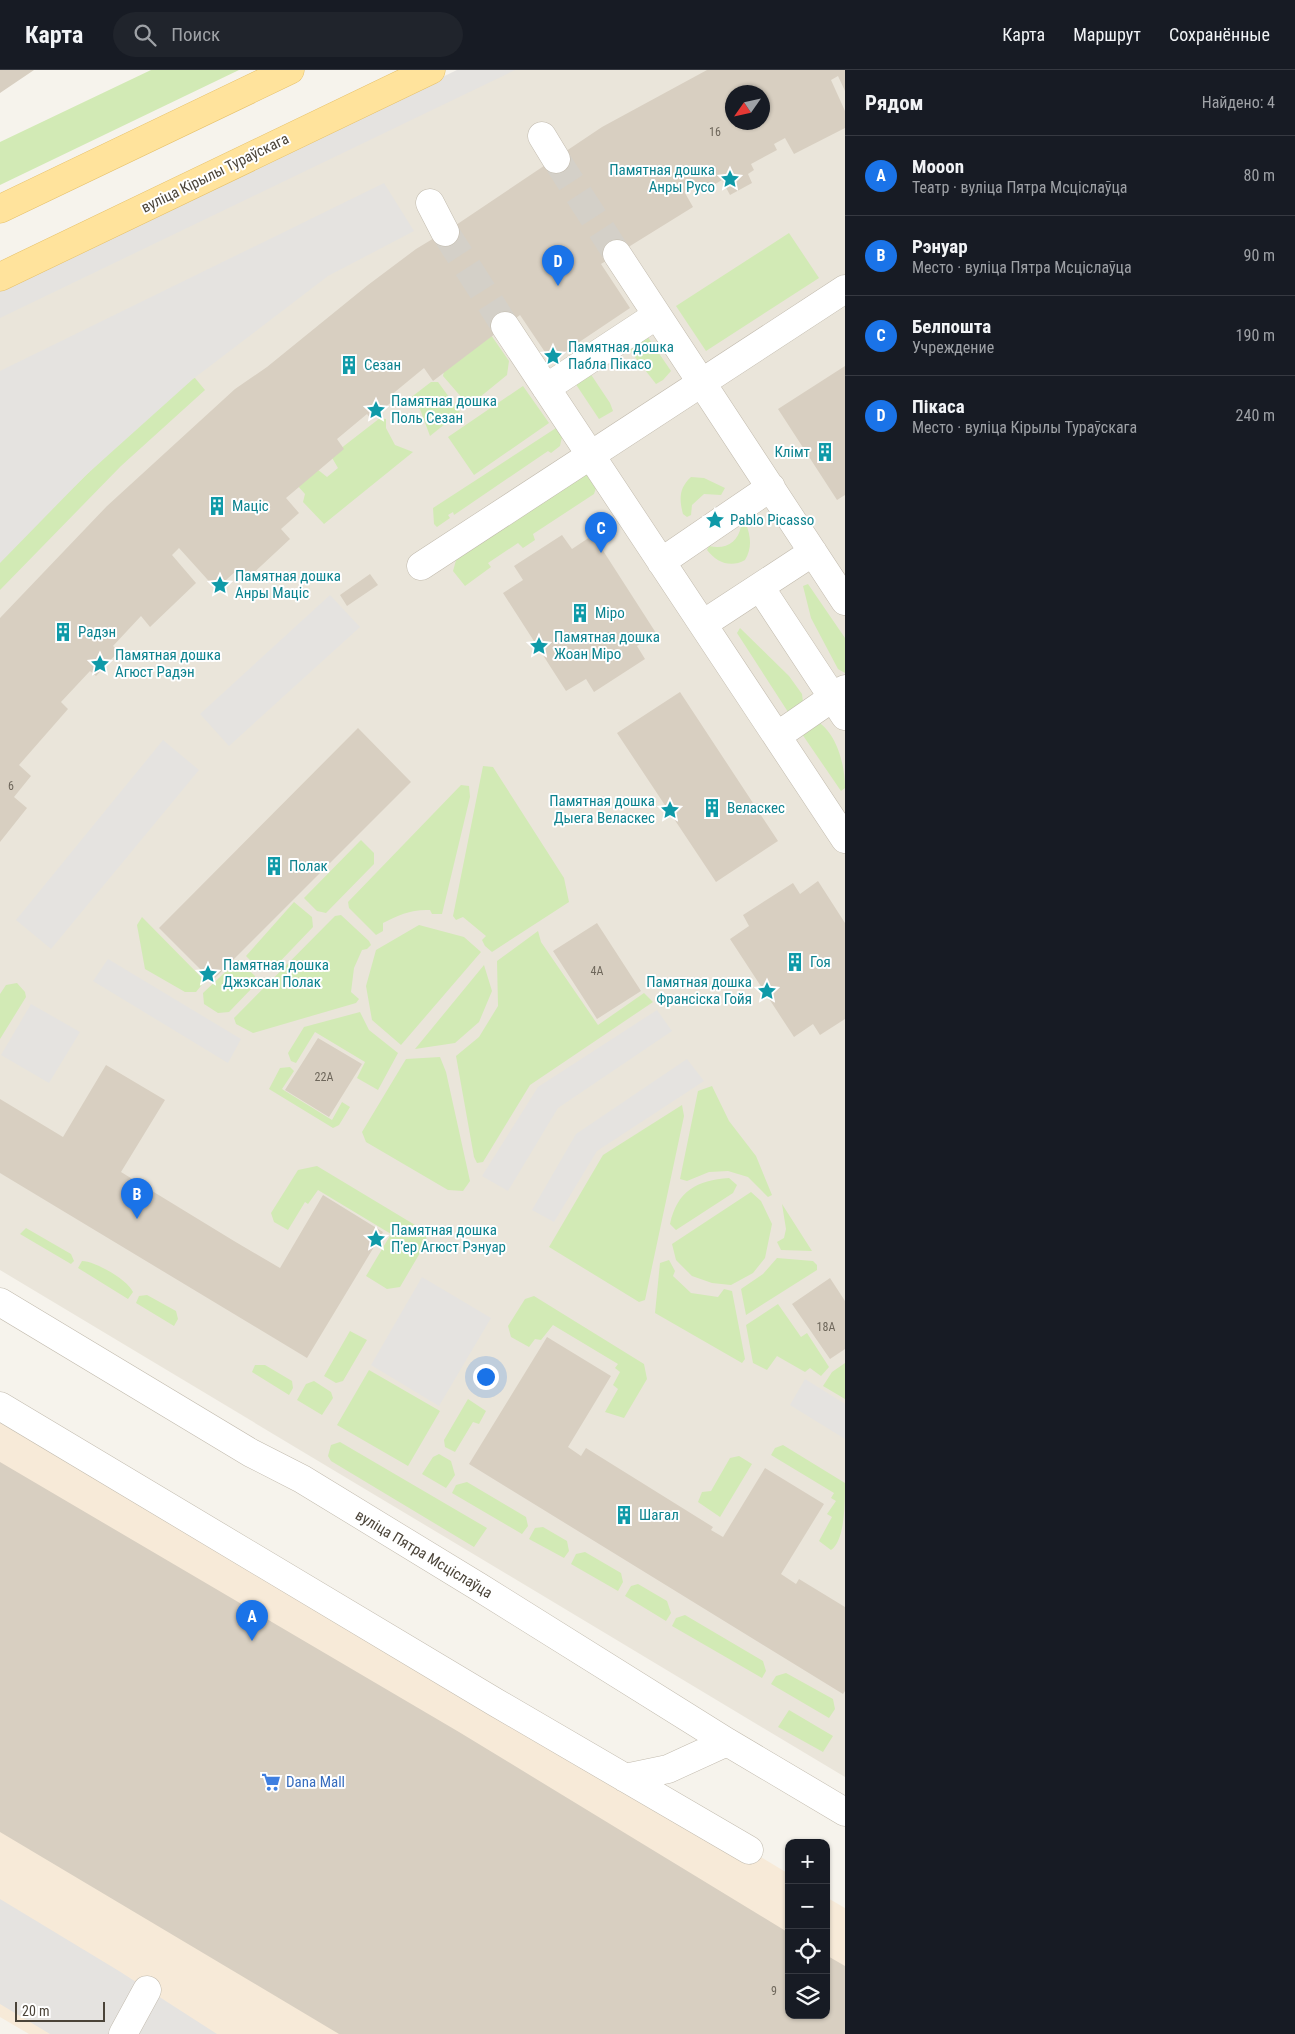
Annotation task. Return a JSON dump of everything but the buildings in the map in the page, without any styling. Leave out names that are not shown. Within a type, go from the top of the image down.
[{"type":"main road","points":[[0,209],[290,70]]},
{"type":"main road","name":"вуліца Кірылы Тураўскага","points":[[0,277],[431,70]]},
{"type":"street","points":[[542,136],[556,158]]},
{"type":"street","points":[[430,203],[445,232]]},
{"type":"street","points":[[618,254],[845,601]]},
{"type":"street","points":[[421,566],[845,290]]},
{"type":"street","points":[[546,388],[658,315]]},
{"type":"street","points":[[505,326],[776,736],[844,834]]},
{"type":"street","points":[[661,562],[771,487]]},
{"type":"street","points":[[703,624],[813,552]]},
{"type":"street","points":[[760,587],[841,701],[776,736]]},
{"type":"street","name":"вуліца Пятра Мсціслаўца","points":[[0,1302],[251,1453],[302,1479],[727,1742],[845,1812]]},
{"type":"street","points":[[0,1406],[625,1778],[750,1850]]},
{"type":"street","points":[[625,1778],[668,1770],[727,1742]]},
{"type":"street","points":[[123,2034],[147,1990]]},
{"type":"shaded area","points":[[457,70],[515,70],[0,318],[0,290]]},
{"type":"shaded area","points":[[488,70],[845,70],[845,1777],[0,1270],[0,305]]},
{"type":"shaded area","points":[[384,183],[414,231],[328,276],[193,379],[86,475],[0,563],[0,371]]},
{"type":"shaded area","points":[[330,595],[360,627],[229,746],[200,714]]},
{"type":"shaded area","points":[[163,740],[199,770],[51,949],[16,920]]},
{"type":"shaded area","points":[[108,959],[241,1039],[228,1063],[93,981]]},
{"type":"shaded area","points":[[31,1004],[80,1032],[49,1083],[1,1055]]},
{"type":"shaded area","points":[[657,1010],[672,1031],[558,1108],[508,1191],[482,1176],[538,1087]]},
{"type":"shaded area","points":[[687,1059],[704,1081],[597,1151],[554,1222],[532,1210],[576,1134]]},
{"type":"shaded area","points":[[422,1277],[491,1318],[439,1406],[371,1365]]},
{"type":"shaded area","points":[[805,1379],[845,1404],[845,1439],[790,1405]]},
{"type":"shaded area","name":"Dana Mall","points":[[0,1399],[785,1872],[785,2019],[830,2019],[830,1899],[845,1908],[845,2034],[29,2034],[0,2017]]},
{"type":"shaded area","points":[[0,1899],[119,1971],[217,2034],[50,2034],[0,2004]]},
{"type":"green space","points":[[151,70],[239,70],[0,185],[0,142]]},
{"type":"green space","points":[[789,233],[819,278],[706,351],[676,306]]},
{"type":"green space","points":[[639,324],[671,371],[663,380],[656,384],[631,352],[626,335]]},
{"type":"green space","points":[[491,335],[509,361],[507,375],[469,406],[443,376],[446,361]]},
{"type":"green space","points":[[586,367],[610,403],[613,411],[599,419],[565,368]]},
{"type":"green space","points":[[195,378],[205,390],[121,466],[0,590],[0,558],[186,379]]},
{"type":"green space","points":[[431,382],[438,382],[460,412],[430,436],[420,409],[405,402]]},
{"type":"green space","points":[[523,386],[549,423],[474,475],[448,437]]},
{"type":"green space","points":[[380,418],[386,419],[386,428],[395,445],[413,452],[324,524],[303,502],[305,494],[297,485],[317,469],[327,477],[338,468],[331,456]]},
{"type":"green space","points":[[556,428],[562,437],[560,446],[551,453],[548,451],[454,515],[453,512],[448,515],[450,518],[437,527],[434,524],[433,508]]},
{"type":"green space","points":[[575,473],[587,474],[596,488],[594,494],[533,534],[535,540],[523,548],[518,543],[488,563],[491,567],[465,586],[453,571],[460,546]]},
{"type":"green space","points":[[691,477],[704,478],[725,488],[721,495],[704,494],[692,505],[691,515],[687,517],[683,514],[681,494],[684,485]]},
{"type":"green space","points":[[746,524],[750,542],[745,560],[735,564],[724,563],[707,550],[709,546],[720,547],[730,544],[737,537],[741,526]]},
{"type":"green space","points":[[808,584],[845,638],[845,673],[838,669],[811,618],[803,586]]},
{"type":"green space","points":[[740,628],[789,676],[802,694],[803,702],[794,714],[788,712],[737,633]]},
{"type":"green space","points":[[815,720],[829,732],[838,750],[845,779],[845,788],[841,791],[802,734]]},
{"type":"green space","points":[[483,766],[493,767],[564,878],[569,902],[492,952],[485,946],[482,940],[486,936],[463,917],[456,920],[453,916]]},
{"type":"green space","points":[[461,785],[469,786],[470,797],[442,914],[432,914],[430,910],[417,910],[405,913],[383,923],[383,931],[376,935],[349,908],[348,902]]},
{"type":"green space","points":[[361,840],[374,853],[374,864],[326,913],[317,911],[304,898]]},
{"type":"green space","points":[[294,902],[312,917],[313,927],[271,971],[260,970],[246,956]]},
{"type":"green space","points":[[341,915],[371,945],[367,949],[362,950],[354,968],[351,992],[359,999],[356,1003],[253,1033],[236,1024],[234,1018],[335,916]]},
{"type":"green space","points":[[142,917],[205,981],[196,992],[185,992],[145,969],[137,925]]},
{"type":"green space","points":[[419,925],[464,937],[481,952],[401,1045],[372,1020],[366,986],[376,950]]},
{"type":"green space","points":[[538,931],[541,942],[598,1025],[644,993],[653,1002],[530,1085],[483,1162],[477,1163],[474,1157],[456,1056],[479,1037],[498,1006],[497,961]]},
{"type":"green space","points":[[238,960],[255,976],[255,985],[229,1012],[218,1013],[204,1004],[203,993]]},
{"type":"green space","points":[[484,965],[492,991],[479,1022],[455,1043],[415,1049]]},
{"type":"green space","points":[[17,983],[25,992],[26,997],[0,1039],[0,994],[6,985]]},
{"type":"green space","points":[[360,1012],[369,1030],[398,1053],[378,1090],[357,1078],[365,1062],[315,1032],[296,1063],[291,1061],[288,1053],[304,1027]]},
{"type":"green space","points":[[440,1057],[446,1072],[470,1181],[463,1191],[448,1190],[366,1142],[362,1132],[406,1059]]},
{"type":"green space","points":[[290,1067],[294,1071],[282,1089],[332,1120],[342,1102],[350,1107],[339,1125],[333,1128],[269,1089],[280,1068]]},
{"type":"green space","points":[[712,1086],[729,1121],[756,1156],[772,1195],[768,1197],[748,1177],[728,1171],[709,1172],[687,1181],[680,1179],[698,1091]]},
{"type":"green space","points":[[682,1105],[684,1116],[645,1300],[639,1302],[549,1247],[603,1155]]},
{"type":"green space","points":[[317,1166],[425,1231],[427,1241],[400,1287],[387,1289],[366,1276],[391,1234],[318,1190],[308,1204],[305,1202],[288,1230],[274,1222],[271,1213],[298,1170]]},
{"type":"green space","points":[[729,1178],[737,1185],[733,1193],[676,1230],[670,1224],[678,1203],[690,1189],[707,1181]]},
{"type":"green space","points":[[751,1192],[761,1201],[772,1224],[765,1258],[753,1273],[731,1285],[712,1283],[692,1276],[676,1260],[672,1244]]},
{"type":"green space","points":[[782,1204],[812,1251],[781,1250],[777,1242],[784,1238],[786,1229]]},
{"type":"green space","points":[[26,1228],[71,1254],[74,1261],[71,1264],[20,1234]]},
{"type":"green space","points":[[777,1258],[813,1261],[817,1265],[817,1270],[746,1315],[741,1289],[763,1274]]},
{"type":"green space","points":[[669,1260],[675,1271],[673,1276],[691,1293],[718,1297],[724,1289],[732,1291],[745,1359],[742,1363],[655,1313],[660,1263]]},
{"type":"green space","points":[[82,1261],[95,1264],[110,1272],[125,1282],[133,1292],[128,1299],[78,1268]]},
{"type":"green space","points":[[147,1295],[176,1311],[178,1319],[174,1326],[136,1303],[139,1296]]},
{"type":"green space","points":[[534,1296],[644,1364],[647,1379],[624,1418],[605,1412],[618,1389],[613,1385],[620,1372],[615,1368],[618,1364],[553,1325],[541,1340],[535,1339],[529,1347],[511,1337],[508,1326],[525,1299]]},
{"type":"green space","points":[[778,1304],[801,1337],[807,1333],[829,1367],[821,1376],[810,1368],[805,1372],[777,1356],[767,1370],[753,1363],[746,1325]]},
{"type":"green space","points":[[350,1331],[367,1340],[343,1381],[336,1383],[324,1376]]},
{"type":"green space","points":[[845,1363],[845,1399],[823,1386],[832,1372]]},
{"type":"green space","points":[[255,1365],[265,1365],[292,1381],[293,1388],[289,1395],[252,1372]]},
{"type":"green space","points":[[369,1370],[440,1411],[408,1466],[337,1425]]},
{"type":"green space","points":[[314,1381],[331,1392],[333,1398],[322,1415],[297,1400],[306,1384]]},
{"type":"green space","points":[[468,1399],[486,1411],[479,1424],[473,1422],[455,1452],[445,1447],[444,1440]]},
{"type":"green space","points":[[340,1442],[487,1528],[474,1547],[331,1461],[328,1456],[331,1445]]},
{"type":"green space","points":[[783,1445],[845,1483],[842,1530],[836,1545],[831,1550],[819,1541],[832,1517],[827,1514],[836,1501],[831,1498],[834,1493],[771,1455],[775,1448]]},
{"type":"green space","points":[[439,1454],[451,1461],[455,1475],[446,1488],[422,1474],[433,1457]]},
{"type":"green space","points":[[739,1456],[752,1464],[720,1517],[698,1502],[702,1492],[711,1491],[730,1458]]},
{"type":"green space","points":[[467,1482],[526,1517],[528,1526],[522,1534],[452,1493],[456,1485]]},
{"type":"green space","points":[[543,1527],[567,1541],[569,1551],[564,1558],[529,1539],[535,1528]]},
{"type":"green space","points":[[585,1552],[621,1573],[623,1582],[618,1591],[571,1564],[576,1554]]},
{"type":"green space","points":[[638,1584],[667,1601],[671,1613],[666,1621],[625,1596],[631,1586]]},
{"type":"green space","points":[[685,1615],[763,1661],[766,1671],[762,1678],[672,1626],[676,1618]]},
{"type":"green space","points":[[786,1673],[833,1699],[835,1709],[829,1718],[771,1684],[776,1676]]},
{"type":"green space","points":[[789,1710],[833,1736],[823,1752],[778,1727]]},
{"type":"tunnel","points":[[556,159],[617,254]]},
{"type":"tunnel","points":[[445,232],[505,326]]},
{"type":"place","name":"Памятная дошка Анры Русо","points":[[730,179]]},
{"type":"place","name":"Пікаса","points":[[558,286]]},
{"type":"place","name":"Памятная дошка Пабла Пікасо","points":[[553,356]]},
{"type":"place","name":"Сезан","points":[[349,365]]},
{"type":"place","name":"Памятная дошка Поль Сезан","points":[[376,410]]},
{"type":"place","name":"Клімт","points":[[825,452]]},
{"type":"place","name":"Маціс","points":[[217,506]]},
{"type":"place","name":"Pablo Picasso","points":[[715,520]]},
{"type":"place","name":"Белпошта","points":[[601,553]]},
{"type":"place","name":"Памятная дошка Анры Маціс","points":[[220,585]]},
{"type":"place","name":"Міро","points":[[580,613]]},
{"type":"place","name":"Радэн","points":[[63,632]]},
{"type":"place","name":"Памятная дошка Жоан Міро","points":[[539,646]]},
{"type":"place","name":"Памятная дошка Агюст Радэн","points":[[100,664]]},
{"type":"place","name":"Веласкес","points":[[712,808]]},
{"type":"place","name":"Памятная дошка Дыега Веласкес","points":[[670,810]]},
{"type":"place","name":"Полак","points":[[274,866]]},
{"type":"place","name":"Гоя","points":[[795,962]]},
{"type":"place","name":"Памятная дошка Джэксан Полак","points":[[208,974]]},
{"type":"place","name":"Памятная дошка Франсіска Гойя","points":[[767,991]]},
{"type":"place","name":"Рэнуар","points":[[137,1219]]},
{"type":"place","name":"Памятная дошка Пʼер Агюст Рэнуар","points":[[376,1239]]},
{"type":"place","name":"Шагал","points":[[624,1515]]},
{"type":"place","name":"Mooon","points":[[252,1641]]},
{"type":"place","name":"Dana Mall","points":[[271,1782]]}]
